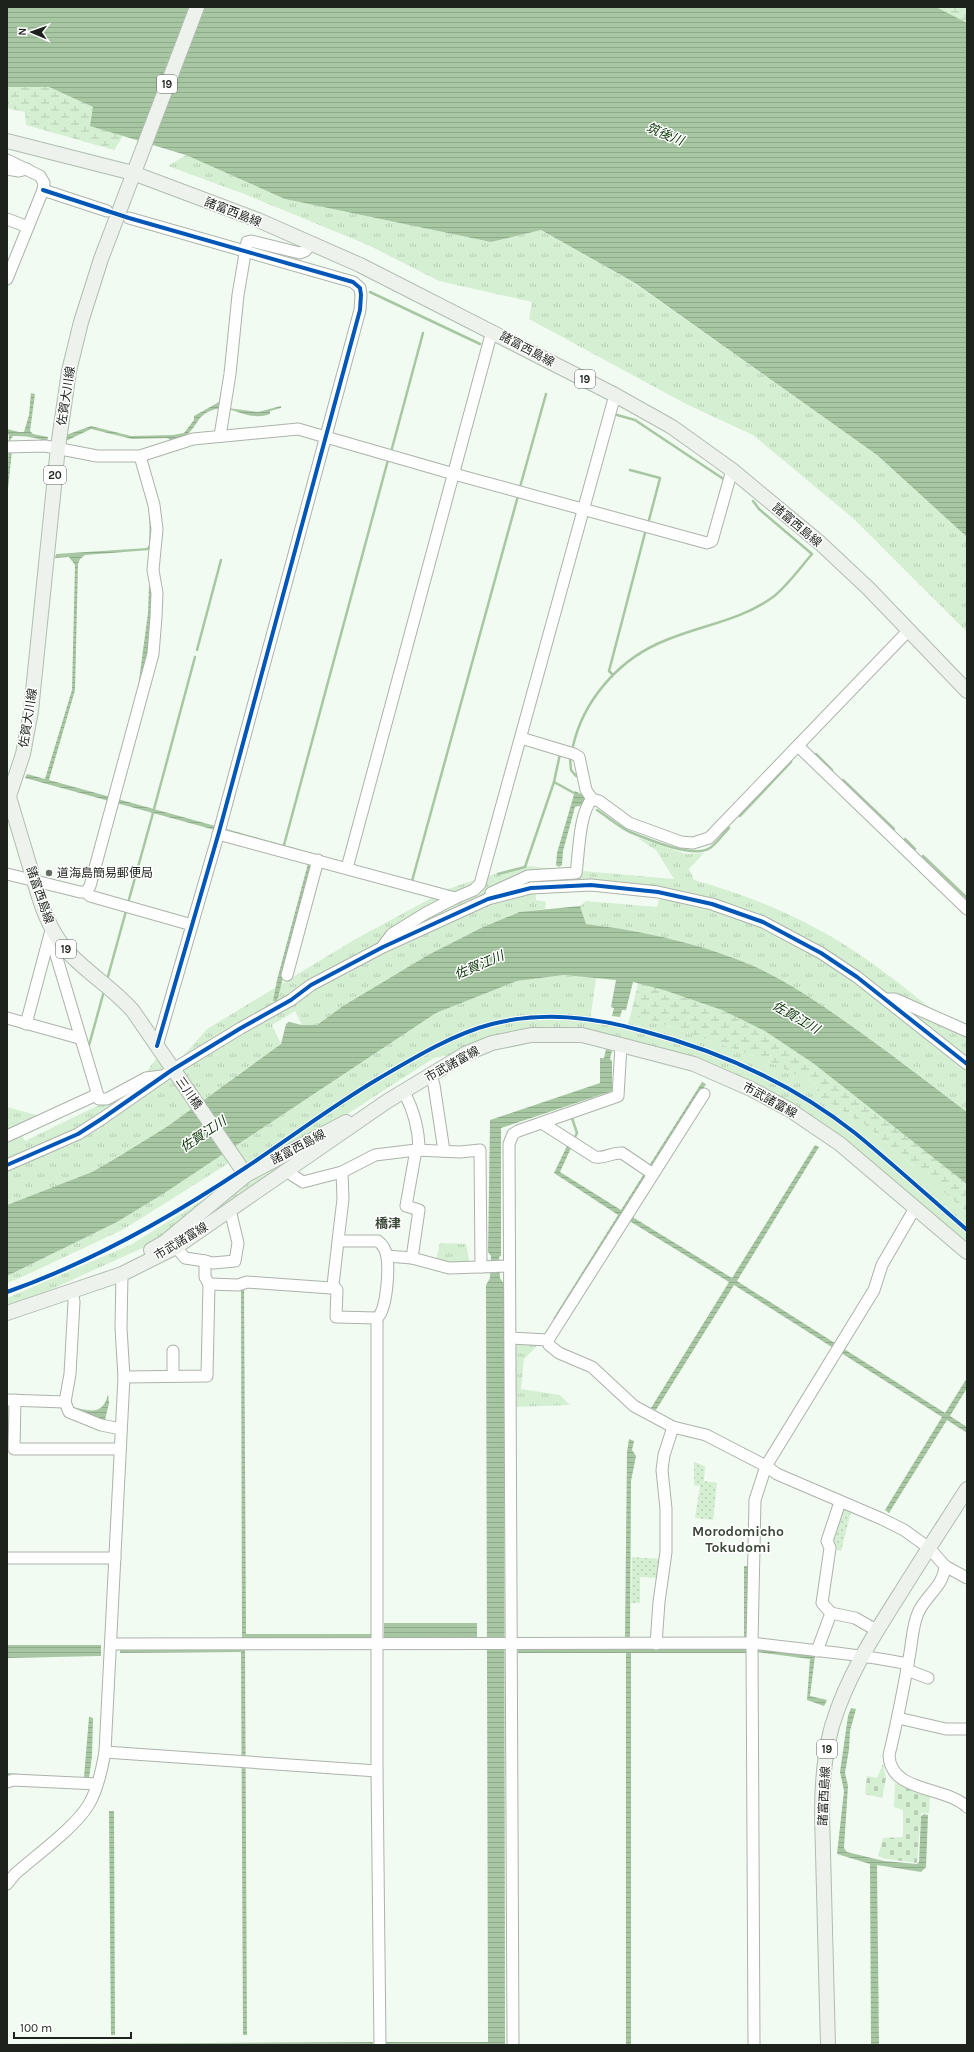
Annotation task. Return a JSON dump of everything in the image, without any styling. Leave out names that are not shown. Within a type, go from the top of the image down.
[{"type":"main road","name":"佐賀大川線","points":[[8,795],[23,754],[31,711],[58,447],[69,371],[81,322],[101,259],[197,7]]},
{"type":"main road","name":"諸富西島線","points":[[7,141],[136,167],[360,264],[615,395],[672,427],[732,470],[820,543],[869,589],[908,631],[967,690]]},
{"type":"main road","name":"諸富西島線","points":[[8,795],[42,909],[52,930],[67,951],[90,973],[121,997],[157,1046],[168,1073]]},
{"type":"main road","name":"市武諸富線","points":[[7,1314],[122,1274],[176,1247],[386,1102],[465,1054],[492,1043],[531,1035],[582,1035],[694,1064],[751,1089],[790,1110],[840,1144],[967,1252]]},
{"type":"main road","name":"三川橋","points":[[168,1073],[246,1175]]},
{"type":"main road","name":"諸富西島線","points":[[122,1274],[135,1258],[165,1242],[246,1175],[336,1126],[386,1102]]},
{"type":"main road","name":"諸富西島線","points":[[828,2045],[822,1784],[826,1752],[832,1727],[861,1656],[876,1630],[967,1489]]},
{"type":"street","points":[[7,160],[27,169],[43,179],[43,190],[7,279]]},
{"type":"street","points":[[7,169],[19,171],[27,169]]},
{"type":"street","points":[[43,190],[107,211]]},
{"type":"street","points":[[129,218],[353,282],[360,288],[361,295],[360,310],[219,830],[157,1046]]},
{"type":"street","points":[[7,219],[28,227]]},
{"type":"street","points":[[220,436],[230,374],[247,242],[252,240],[300,252],[306,252],[311,244]]},
{"type":"street","points":[[353,282],[360,264]]},
{"type":"street","points":[[347,868],[492,331]]},
{"type":"street","points":[[383,946],[392,934],[426,913],[474,890],[483,877],[522,738],[582,509],[615,395]]},
{"type":"street","points":[[9,447],[58,447],[97,456],[140,456],[193,439],[290,429],[298,430],[582,509],[710,542],[712,541],[732,470]]},
{"type":"street","points":[[86,892],[90,886],[153,654],[157,593],[153,570],[157,529],[154,505],[140,456]]},
{"type":"street","points":[[522,738],[574,754],[578,757],[586,790],[592,799],[599,801],[629,823],[681,842],[693,843],[702,841],[709,838],[908,631]]},
{"type":"street","points":[[798,746],[967,909]]},
{"type":"street","points":[[488,899],[491,893],[528,876],[576,873],[582,822],[587,804],[592,799]]},
{"type":"street","points":[[219,830],[314,859],[455,898]]},
{"type":"street","points":[[287,975],[314,859]]},
{"type":"street","points":[[7,874],[80,892],[86,892],[90,896],[192,925]]},
{"type":"street","points":[[7,1165],[78,1134],[168,1073],[241,1028],[291,1000],[311,985],[383,946],[488,899],[531,888],[591,885],[658,892],[712,904],[763,922],[804,943],[857,977],[967,1064]]},
{"type":"street","points":[[26,1024],[52,930]]},
{"type":"street","points":[[52,930],[53,945],[96,1095],[99,1099],[107,1099],[146,1078],[168,1073]]},
{"type":"street","points":[[884,998],[895,999],[967,1031]]},
{"type":"street","points":[[7,1018],[79,1038]]},
{"type":"street","points":[[513,2045],[508,1643],[510,1338],[506,1266],[509,1144],[513,1134],[618,1096],[621,1045]]},
{"type":"street","points":[[431,1075],[434,1085],[444,1151]]},
{"type":"street","points":[[404,1092],[413,1109],[419,1136],[406,1206],[419,1210],[412,1258]]},
{"type":"street","points":[[704,1094],[651,1172],[627,1215],[548,1340],[549,1345],[559,1353],[592,1367],[634,1406],[673,1427],[706,1435],[766,1466],[777,1474],[840,1502],[882,1518],[904,1530],[929,1548],[944,1566],[967,1578]]},
{"type":"street","points":[[7,1136],[96,1095]]},
{"type":"street","points":[[542,1123],[571,1144],[595,1157],[602,1158],[622,1153],[651,1172]]},
{"type":"street","points":[[286,1171],[303,1182],[342,1172],[375,1155],[417,1150],[480,1150],[483,1267]]},
{"type":"street","points":[[338,1241],[378,1241],[382,1245],[387,1256],[384,1306],[382,1314],[377,1318],[336,1317],[337,1290],[333,1285],[338,1241],[343,1199],[342,1172]]},
{"type":"street","points":[[754,2045],[752,1563],[756,1532],[753,1520],[754,1500],[766,1466],[874,1290],[882,1265],[915,1208]]},
{"type":"street","points":[[176,1247],[185,1258],[213,1263],[235,1261],[238,1243],[230,1210]]},
{"type":"street","points":[[387,1256],[412,1258],[449,1268],[506,1266]]},
{"type":"street","points":[[124,1376],[207,1376],[209,1284],[205,1277],[206,1261]]},
{"type":"street","points":[[7,1884],[15,1874],[77,1820],[89,1805],[97,1784],[105,1752],[124,1376],[121,1328],[122,1274]]},
{"type":"street","points":[[209,1284],[238,1285],[247,1282],[330,1288],[333,1285]]},
{"type":"street","points":[[72,1291],[74,1302],[70,1366],[65,1402],[70,1412],[100,1425],[121,1429]]},
{"type":"street","points":[[377,1318],[377,1771],[380,2045]]},
{"type":"street","points":[[510,1338],[548,1340]]},
{"type":"street","points":[[173,1350],[173,1376]]},
{"type":"street","points":[[65,1402],[12,1403],[14,1449],[120,1449]]},
{"type":"street","points":[[656,1644],[658,1602],[666,1552],[666,1509],[662,1470],[664,1455],[673,1427]]},
{"type":"street","points":[[840,1502],[828,1541],[830,1548],[822,1603],[831,1613],[855,1618],[876,1630]]},
{"type":"street","points":[[7,1558],[115,1558]]},
{"type":"street","points":[[944,1566],[944,1573],[938,1586],[918,1611],[915,1621],[898,1718],[888,1755],[892,1770],[899,1778],[967,1806]]},
{"type":"street","points":[[817,1651],[831,1613]]},
{"type":"street","points":[[111,1644],[752,1644],[871,1656],[908,1667],[928,1678]]},
{"type":"street","points":[[898,1718],[946,1729],[967,1729]]},
{"type":"street","points":[[105,1752],[377,1771]]},
{"type":"street","points":[[7,1782],[13,1780],[97,1784]]},
{"type":"green space","points":[[892,7],[967,7],[967,47]]},
{"type":"green space","points":[[7,87],[49,87],[93,107],[491,242],[285,199],[186,155],[123,136],[114,150],[26,125],[25,112],[7,108]]},
{"type":"green space","points":[[186,155],[285,199],[491,242],[541,230],[634,283],[877,455],[967,537],[967,632],[855,520],[753,435],[686,404],[529,319],[532,302],[439,281],[368,245],[247,195],[168,166]]},
{"type":"green space","points":[[636,837],[686,854],[704,853],[689,869],[694,880],[753,899],[791,915],[827,934],[877,966],[967,1037],[967,1112],[843,1020],[802,992],[769,973],[695,945],[630,930],[586,924],[580,906],[586,901],[657,907],[662,888],[594,880],[535,882],[536,900],[546,902],[545,909],[518,912],[481,928],[428,955],[343,1006],[317,1025],[302,1025],[295,1011],[272,1025],[281,1044],[168,1126],[92,1172],[7,1205],[7,1142],[22,1135],[25,1141],[134,1088],[156,1059],[171,1078],[178,1062],[207,1029],[354,940],[448,889],[480,878],[525,866],[674,879],[656,850]]},
{"type":"green space","points":[[564,975],[596,978],[590,1021],[627,1029],[631,1013],[766,1060],[815,1084],[820,1097],[864,1124],[967,1212],[967,1244],[843,1138],[756,1083],[686,1055],[593,1031],[562,1027],[526,1029],[489,1038],[449,1055],[434,1058],[338,1120],[261,1163],[246,1162],[240,1156],[124,1229],[7,1283],[7,1276],[117,1222],[163,1194],[436,1013],[517,981]]},
{"type":"green space","points":[[643,975],[790,1031],[967,1173],[967,1212],[864,1124],[820,1097],[815,1084],[766,1060],[631,1013],[638,983]]},
{"type":"green space","points":[[7,1107],[40,1116],[7,1131]]},
{"type":"green space","points":[[329,1135],[175,1241],[223,1199],[277,1162]]},
{"type":"green space","points":[[230,1183],[158,1241],[32,1298],[7,1306],[7,1298],[132,1244]]},
{"type":"green space","points":[[440,1243],[466,1244],[470,1264],[435,1264]]},
{"type":"green space","points":[[541,1342],[524,1359],[521,1389],[560,1395],[570,1405],[513,1407],[513,1343]]},
{"type":"green space","points":[[694,1462],[705,1466],[704,1481],[717,1483],[713,1520],[695,1518],[700,1486],[694,1485]]},
{"type":"green space","points":[[840,1507],[851,1512],[841,1551],[832,1547],[830,1541]]},
{"type":"green space","points":[[632,1557],[661,1559],[660,1578],[640,1577],[640,1603],[631,1603]]},
{"type":"green space","points":[[883,1764],[886,1778],[882,1798],[865,1794],[867,1776],[877,1778]]},
{"type":"green space","points":[[895,1783],[930,1795],[929,1813],[921,1813],[917,1863],[878,1856],[883,1838],[903,1837],[903,1810],[894,1807]]},
{"type":"water","name":"筑後川","points":[[7,7],[936,7],[967,23],[967,537],[877,455],[635,283],[541,230],[491,242],[285,199],[186,155],[90,126],[93,107],[49,87],[7,87]]},
{"type":"water","points":[[225,369],[228,408],[258,412],[281,406],[281,408],[270,411],[270,414],[262,416],[248,415],[222,408],[209,411],[201,417],[190,432],[172,441],[167,438],[132,439],[91,429],[66,441],[66,435],[91,426],[131,436],[173,435],[184,433],[194,420],[194,416],[219,402]]},
{"type":"water","points":[[31,393],[35,394],[30,431],[33,434],[48,437],[47,442],[22,436],[13,436],[10,440],[12,450],[7,499],[9,435],[7,433],[7,429],[24,432],[29,415]]},
{"type":"water","points":[[144,486],[147,490],[151,506],[153,537],[150,550],[85,555],[80,559],[78,564],[75,690],[49,780],[316,854],[317,855],[314,856],[277,1001],[273,1001],[277,980],[310,856],[25,778],[27,774],[45,779],[72,690],[75,565],[69,557],[55,558],[56,554],[147,548],[149,545],[149,516]]},
{"type":"water","points":[[152,584],[153,616],[149,653],[138,688],[148,613],[149,586]]},
{"type":"water","points":[[575,791],[585,796],[583,805],[575,807],[563,851],[562,865],[559,867],[556,865],[557,853]]},
{"type":"water","name":"佐賀江川","points":[[580,906],[586,924],[630,930],[695,945],[758,968],[802,992],[859,1031],[967,1112],[967,1184],[813,1063],[765,1031],[722,1010],[664,990],[633,982],[626,1010],[622,1010],[620,1017],[612,1016],[614,1008],[611,1007],[616,980],[564,975],[517,981],[436,1013],[163,1194],[117,1222],[7,1276],[7,1205],[92,1172],[168,1126],[281,1044],[286,1024],[289,1022],[302,1025],[317,1025],[343,1006],[428,955],[481,928],[519,912]]},
{"type":"water","points":[[606,1049],[612,1051],[610,1059],[612,1061],[612,1091],[501,1128],[501,1256],[499,1257],[500,1278],[504,1284],[505,2045],[385,2045],[385,2042],[488,2042],[486,1285],[490,1278],[491,1256],[488,1252],[490,1120],[600,1083],[600,1058],[604,1058]]},
{"type":"water","points":[[702,1082],[706,1084],[626,1213],[732,1278],[815,1145],[819,1147],[737,1281],[945,1413],[967,1378],[967,1388],[950,1416],[967,1427],[967,1433],[947,1420],[889,1513],[885,1510],[942,1417],[734,1285],[656,1410],[651,1408],[729,1282],[623,1217],[557,1322],[553,1319],[618,1215],[554,1173],[567,1146],[571,1148],[560,1172],[621,1210]]},
{"type":"water","points":[[244,1287],[246,1634],[375,1634],[374,1638],[242,1638],[241,1288]]},
{"type":"water","points":[[108,1394],[109,1403],[105,1420],[74,1411],[71,1407],[89,1410],[99,1409],[106,1401]]},
{"type":"water","points":[[629,1439],[634,1441],[632,1450],[636,1456],[631,1481],[630,1639],[625,1639],[627,1452]]},
{"type":"water","points":[[744,1566],[748,1566],[748,1639],[744,1640]]},
{"type":"water","points":[[384,1623],[477,1623],[477,1638],[384,1638]]},
{"type":"water","points":[[7,1645],[101,1645],[101,1656],[7,1658]]},
{"type":"water","points":[[758,1648],[815,1656],[810,1696],[827,1700],[824,1706],[807,1700],[810,1659],[757,1652]]},
{"type":"water","points":[[120,1649],[245,1649],[247,2035],[243,2035],[241,1652],[120,1653]]},
{"type":"water","points":[[518,1649],[750,1649],[750,1653],[631,1653],[631,2045],[626,2045],[626,1653],[518,1653]]},
{"type":"water","points":[[851,1708],[856,1709],[850,1731],[845,1773],[848,1786],[844,1848],[847,1852],[884,1861],[917,1864],[919,1862],[921,1816],[924,1814],[928,1815],[926,1867],[921,1872],[877,1865],[879,2045],[843,2044],[871,2044],[870,1864],[837,1854],[844,1791],[840,1772],[848,1716]]},
{"type":"water","points":[[89,1717],[93,1718],[92,1756],[89,1779],[7,1778],[7,1773],[72,1778],[84,1777]]},
{"type":"water","points":[[109,1811],[114,1811],[115,2035],[111,2035]]},
{"type":"water","points":[[373,2042],[373,2045],[7,2045],[7,2044]]},
{"type":"waterway","points":[[370,292],[480,344]]},
{"type":"waterway","points":[[391,452],[423,333]]},
{"type":"waterway","points":[[520,487],[546,394]]},
{"type":"waterway","points":[[617,415],[635,420],[725,480]]},
{"type":"waterway","points":[[284,845],[388,460]]},
{"type":"waterway","points":[[630,470],[660,478],[649,520]]},
{"type":"waterway","points":[[412,881],[518,496]]},
{"type":"waterway","points":[[573,746],[578,730],[593,699],[615,673],[628,662],[657,644],[731,618],[760,605],[773,597],[783,588],[812,554],[759,509],[753,501]]},
{"type":"waterway","points":[[613,675],[609,671],[645,533]]},
{"type":"waterway","points":[[197,650],[221,560]]},
{"type":"waterway","points":[[154,809],[195,657]]},
{"type":"waterway","points":[[560,754],[554,782],[574,793]]},
{"type":"waterway","points":[[816,754],[832,770]]},
{"type":"waterway","points":[[570,758],[571,770],[576,776]]},
{"type":"waterway","points":[[740,816],[791,762]]},
{"type":"waterway","points":[[843,780],[894,829]]},
{"type":"waterway","points":[[498,874],[525,867],[554,782]]},
{"type":"waterway","points":[[597,810],[630,832],[682,850],[703,851],[710,848],[729,828]]},
{"type":"waterway","points":[[128,903],[153,813]]},
{"type":"waterway","points":[[905,839],[915,849]]},
{"type":"waterway","points":[[923,856],[967,898]]},
{"type":"waterway","points":[[107,980],[126,911]]},
{"type":"waterway","points":[[88,1049],[104,991]]},
{"type":"waterway","points":[[571,1115],[577,1133],[574,1139]]},
{"type":"cycle path","points":[[43,190],[129,218],[353,282],[360,288],[361,295],[360,310],[219,832],[157,1046]]},
{"type":"cycle path","points":[[7,1165],[78,1134],[172,1070],[241,1028],[291,1000],[311,985],[383,947],[488,899],[531,888],[591,885],[658,892],[712,904],[763,922],[821,953],[857,977],[967,1064]]},
{"type":"cycle path","points":[[7,1292],[70,1267],[130,1238],[245,1168],[361,1089],[433,1048],[477,1028],[511,1020],[530,1018],[568,1017],[624,1026],[699,1048],[781,1084],[831,1115],[855,1133],[967,1230]]},
{"type":"place","name":"道海島簡易郵便局","points":[[49,873]]},
{"type":"district","name":"橋津","points":[[388,1223]]},
{"type":"district","name":"Morodomicho Tokudomi","points":[[738,1540]]}]
